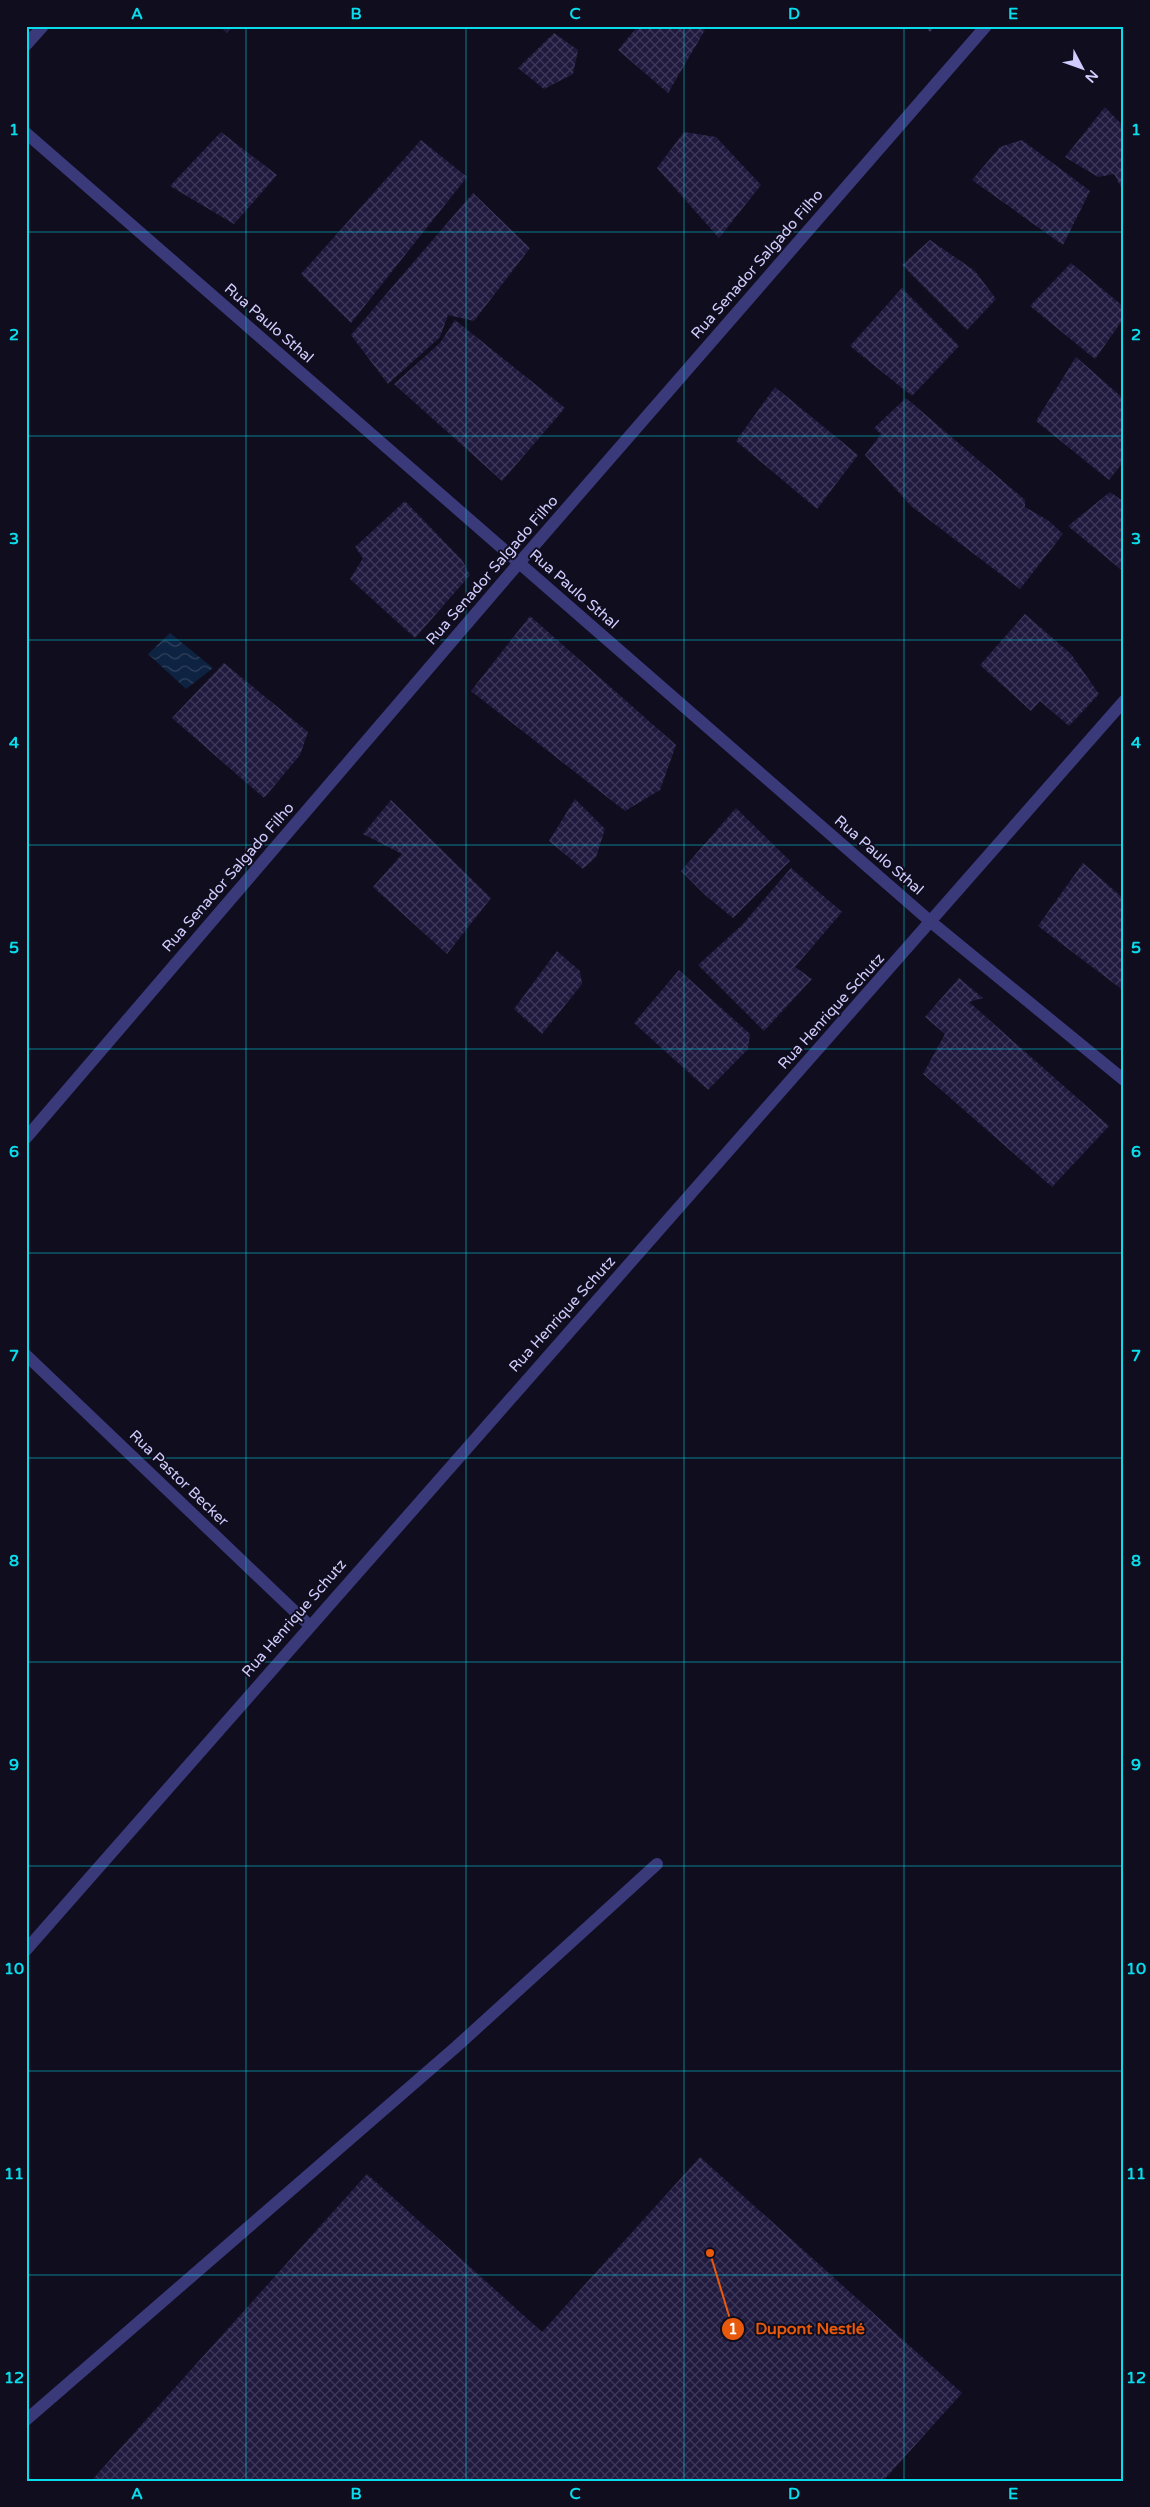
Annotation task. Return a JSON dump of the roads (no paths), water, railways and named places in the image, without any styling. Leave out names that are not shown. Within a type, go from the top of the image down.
[{"type":"street","points":[[26,45],[43,26]]},
{"type":"street","name":"Rua Senador Salgado Filho","points":[[26,1138],[519,563],[986,26]]},
{"type":"street","name":"Rua Paulo Sthal","points":[[26,133],[931,922],[1124,1080]]},
{"type":"street","name":"Rua Henrique Schutz","points":[[26,1950],[309,1625],[931,922],[1124,700]]},
{"type":"street","name":"Rua Pastor Becker","points":[[26,1355],[309,1625]]},
{"type":"street","points":[[26,2420],[456,2047],[656,1864]]},
{"type":"water","points":[[170,633],[213,668],[186,689],[148,654]]},
{"type":"place","name":"Dupont Nestlé","points":[[710,2253]]}]
